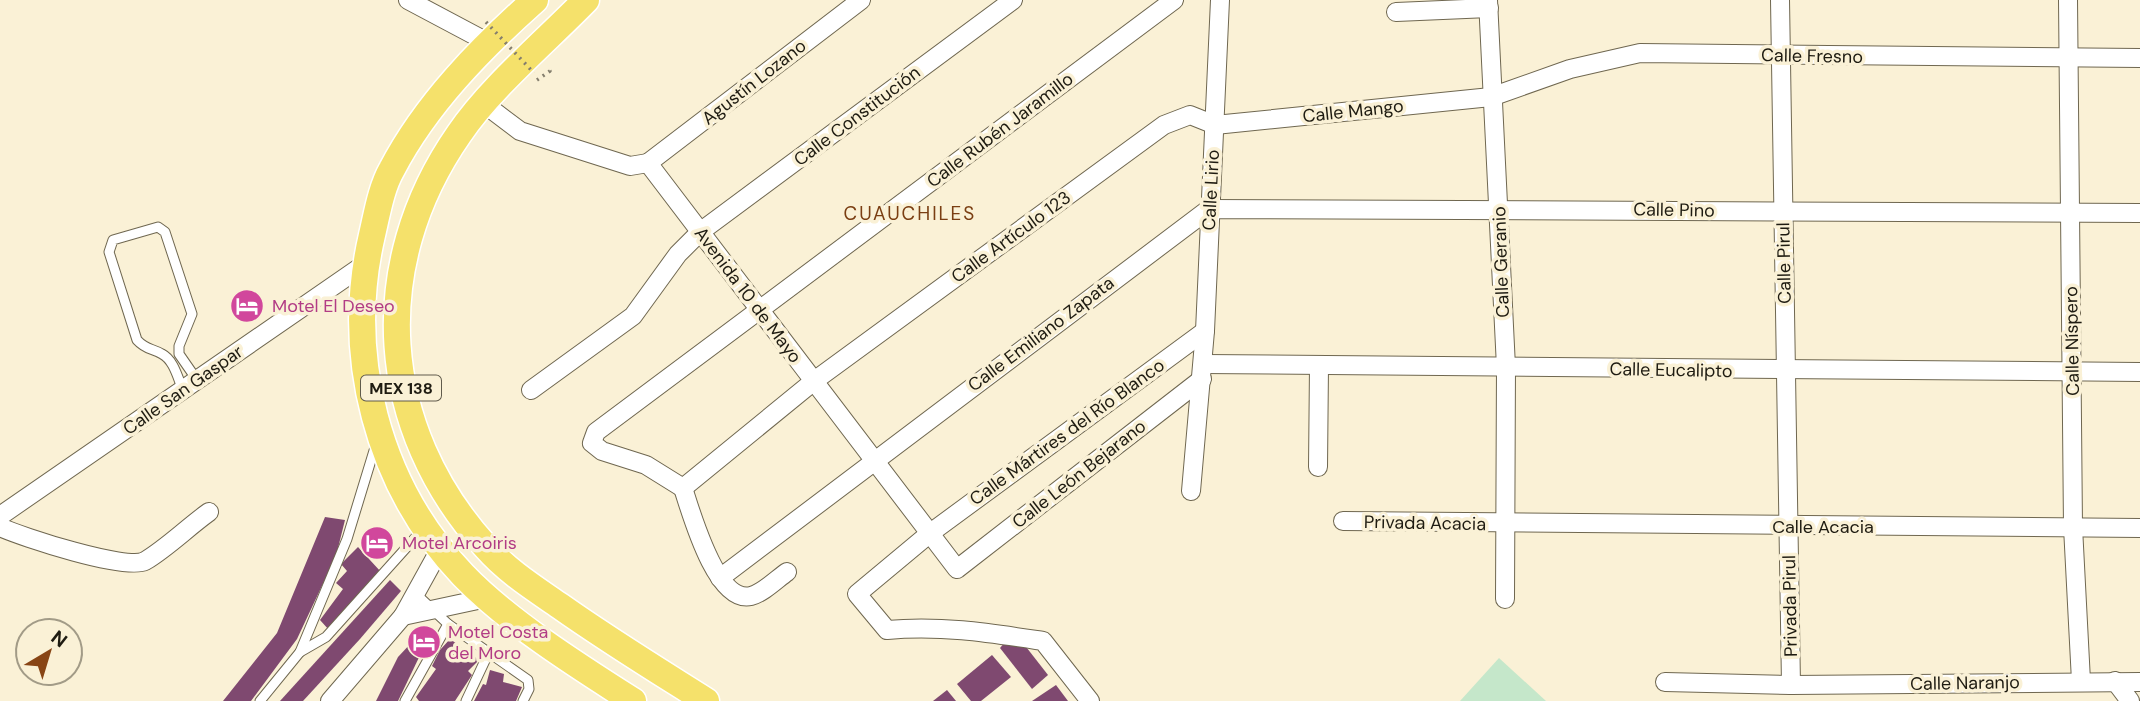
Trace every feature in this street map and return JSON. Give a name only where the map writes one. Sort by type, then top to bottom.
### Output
[{"type":"main road","name":"MEX 138","points":[[535,0],[488,32],[425,115],[390,171],[365,264],[360,305],[361,338],[369,397],[392,466],[440,549],[487,598],[633,701]]},
{"type":"main road","name":"MEX 138","points":[[586,0],[483,103],[459,133],[429,183],[412,230],[396,315],[396,349],[402,391],[428,463],[464,520],[512,572],[617,646],[706,701]]},
{"type":"street","points":[[408,0],[488,32]]},
{"type":"street","name":"Agustín Lozano","points":[[648,163],[861,0]]},
{"type":"street","name":"Calle Constitución","points":[[531,390],[634,316],[678,254],[700,232],[1013,0]]},
{"type":"street","name":"Calle Rubén Jaramillo","points":[[683,488],[646,465],[602,452],[592,443],[596,432],[1174,0]]},
{"type":"street","name":"Calle Lirio","points":[[1191,491],[1205,331],[1220,0]]},
{"type":"street","name":"Calle Pirul","points":[[1780,0],[1789,527]]},
{"type":"street","name":"Calle Níspero","points":[[2068,0],[2073,527],[2081,681]]},
{"type":"street","points":[[1396,12],[1488,4]]},
{"type":"street","name":"Calle Geranio","points":[[1488,4],[1506,367],[1505,599]]},
{"type":"street","name":"Calle Fresno","points":[[1491,97],[1570,69],[1640,53],[1783,57],[2140,58]]},
{"type":"street","name":"Calle Mango","points":[[1215,125],[1491,97]]},
{"type":"street","points":[[483,103],[520,131],[630,166],[648,163]]},
{"type":"street","name":"Calle Artículo 123","points":[[683,488],[814,381],[1164,125],[1189,115],[1215,125]]},
{"type":"street","name":"Avenida 10 de Mayo","points":[[648,163],[957,569]]},
{"type":"street","name":"Calle Pino","points":[[1209,209],[1499,208],[2140,214]]},
{"type":"street","name":"Calle Emiliano Zapata","points":[[720,578],[1209,209]]},
{"type":"street","name":"Calle San Gaspar","points":[[0,516],[365,264]]},
{"type":"street","name":"Calle Mártires del Río Blanco","points":[[1090,701],[1043,641],[930,626],[887,629],[857,594],[929,534],[1205,331]]},
{"type":"street","points":[[1318,366],[1318,467]]},
{"type":"street","name":"Calle Eucalipto","points":[[1202,372],[1318,366],[2140,372]]},
{"type":"street","name":"Calle León Bejarano","points":[[957,569],[1202,372]]},
{"type":"street","points":[[683,488],[701,543],[729,589],[744,596],[753,595],[787,572]]},
{"type":"street","points":[[0,527],[22,537],[124,563],[143,562],[209,512]]},
{"type":"street","name":"Privada Acacia","points":[[1343,521],[1507,525]]},
{"type":"street","name":"Calle Acacia","points":[[1507,525],[2140,528]]},
{"type":"street","name":"Privada Pirul","points":[[1789,527],[1791,685]]},
{"type":"street","points":[[330,701],[403,615],[440,549]]},
{"type":"street","points":[[403,615],[487,598]]},
{"type":"street","points":[[2115,681],[2130,701]]},
{"type":"street","name":"Calle Naranjo","points":[[1665,682],[1791,685],[2140,682]]},
{"type":"lane","points":[[158,227],[165,232],[192,314],[178,346],[190,385],[163,354],[145,349],[137,340],[109,252],[113,240],[158,227]]},
{"type":"lane","points":[[260,701],[300,652],[363,497],[379,432]]},
{"type":"lane","points":[[300,652],[326,637],[426,526]]},
{"type":"lane","points":[[415,593],[448,624],[528,680],[529,689],[523,701]]},
{"type":"lane","points":[[405,701],[448,624]]},
{"type":"lane","points":[[466,701],[489,652]]},
{"type":"path","points":[[488,32],[534,73]]},
{"type":"green space","points":[[1499,658],[1546,701],[1460,701]]},
{"type":"building","points":[[325,517],[345,520],[336,556],[297,639],[251,701],[223,701],[277,633]]},
{"type":"building","points":[[358,547],[381,572],[329,630],[320,620],[343,589],[336,583],[347,571],[341,564]]},
{"type":"building","points":[[390,580],[401,591],[360,639],[303,701],[280,701]]},
{"type":"building","points":[[450,639],[479,660],[468,671],[472,675],[455,701],[419,701],[416,697],[436,669],[432,666],[440,650]]},
{"type":"building","points":[[413,641],[424,647],[398,701],[376,701],[398,657]]},
{"type":"building","points":[[1006,641],[1023,643],[1048,675],[1032,689],[1000,648]]},
{"type":"building","points":[[992,655],[1011,677],[981,701],[971,701],[957,684]]},
{"type":"building","points":[[490,670],[504,674],[503,682],[522,687],[516,701],[474,701],[483,684],[486,685]]},
{"type":"building","points":[[1056,685],[1068,701],[1032,701]]},
{"type":"building","points":[[947,690],[956,701],[933,701]]},
{"type":"place","name":"Motel El Deseo","points":[[247,306]]},
{"type":"place","name":"Motel Arcoiris","points":[[377,543]]},
{"type":"place","name":"Motel Costa del Moro","points":[[424,642]]},
{"type":"district","name":"CUAUCHILES","points":[[910,213]]}]
